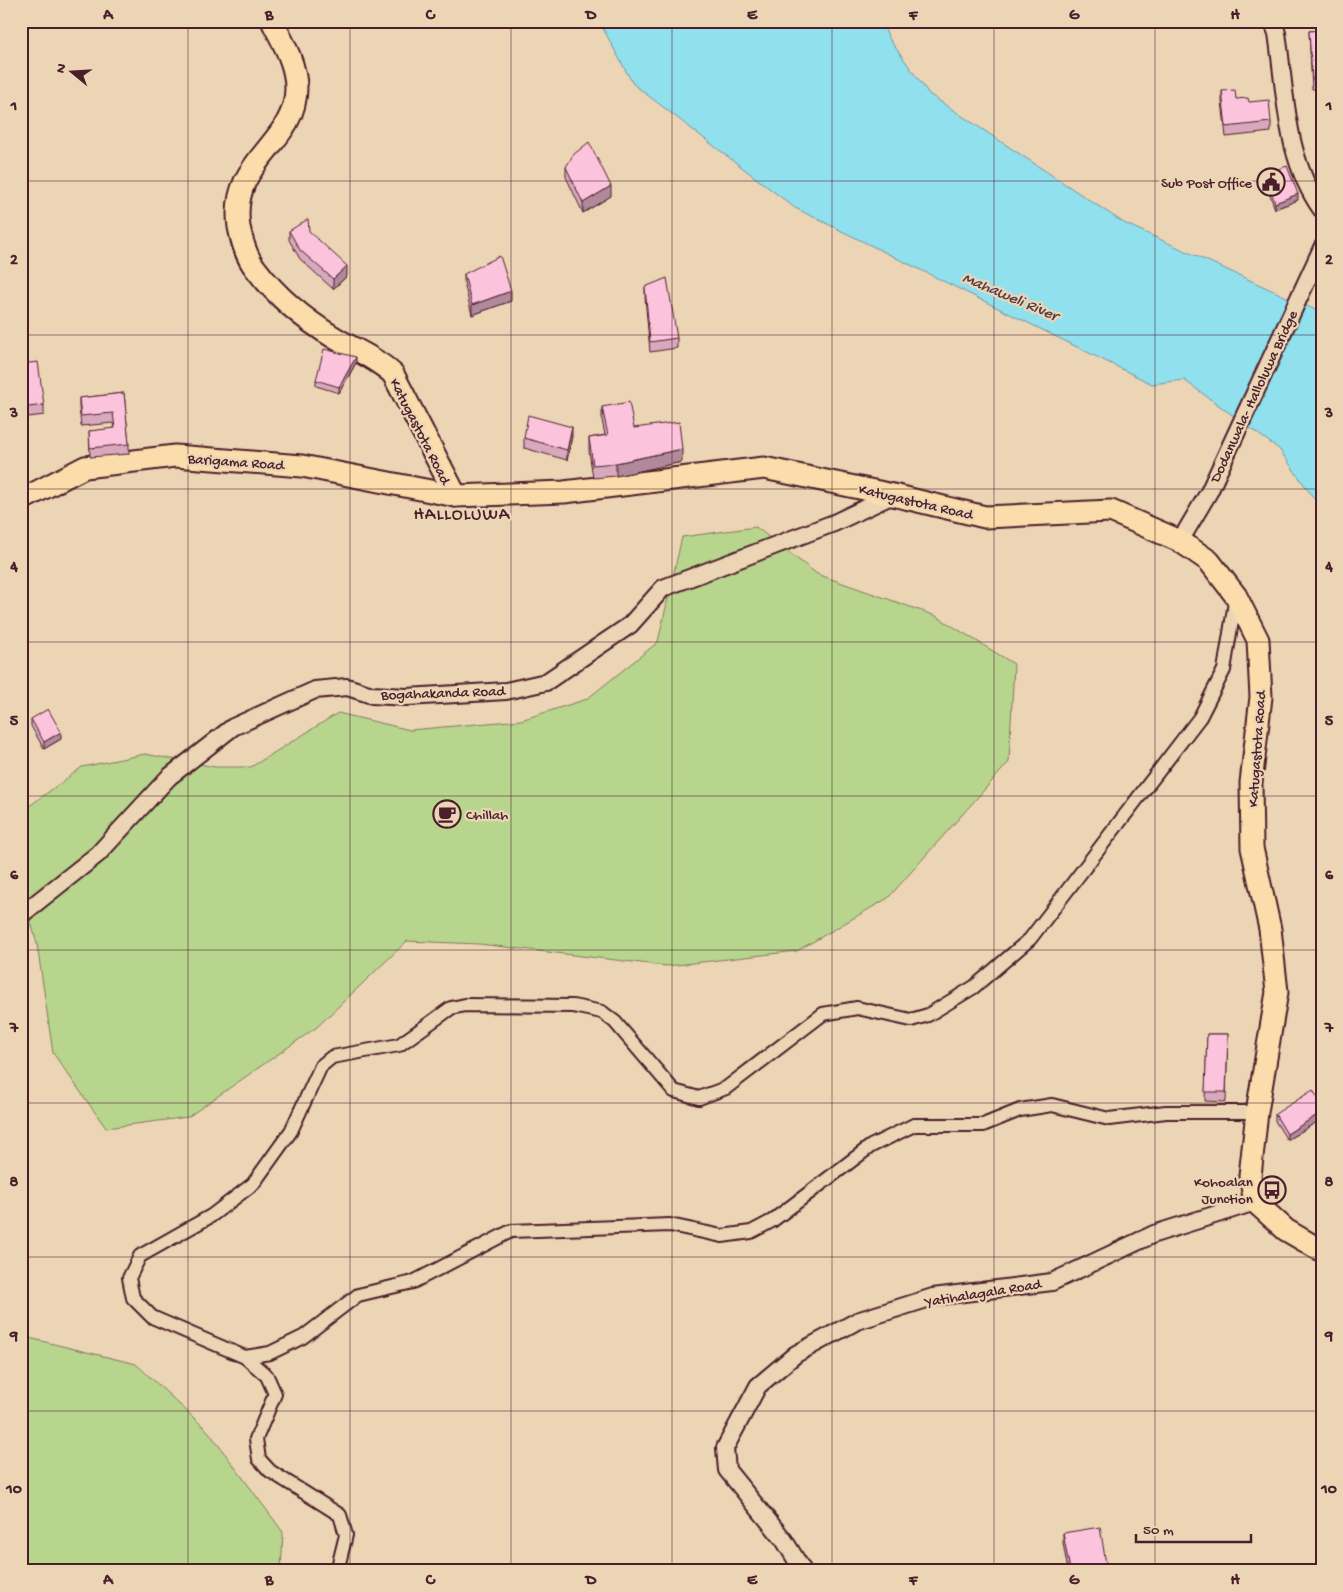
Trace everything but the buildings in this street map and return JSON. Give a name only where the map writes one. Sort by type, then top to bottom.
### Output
[{"type":"main road","name":"Katugastota Road","points":[[272,21],[293,65],[296,88],[295,103],[288,124],[252,168],[240,190],[237,213],[242,242],[271,289],[295,310],[333,337],[380,362],[393,374],[456,496],[564,492],[764,468],[893,495],[984,517],[1111,511],[1180,541],[1210,561],[1236,596],[1258,640],[1261,696],[1251,783],[1252,848],[1270,929],[1277,992],[1250,1176],[1255,1202]]},
{"type":"main road","name":"Barigama Road","points":[[21,500],[85,468],[175,456],[302,466],[456,496]]},
{"type":"main road","points":[[1255,1202],[1286,1230],[1322,1251]]},
{"type":"street","points":[[1272,21],[1277,33],[1294,154],[1308,191],[1322,210]]},
{"type":"street","name":"Dodanwala- Halloluwa Bridge","points":[[1180,541],[1215,478],[1308,274],[1322,248]]},
{"type":"street","name":"Bogahakanda Road","points":[[21,915],[27,913],[98,854],[169,777],[233,727],[315,690],[347,687],[372,694],[407,696],[506,691],[546,682],[630,625],[663,588],[834,523],[893,495]]},
{"type":"street","points":[[337,1571],[346,1535],[340,1515],[270,1471],[259,1460],[256,1439],[274,1394],[267,1376],[246,1357],[152,1317],[133,1298],[129,1278],[140,1256],[211,1216],[253,1184],[290,1131],[321,1066],[332,1057],[400,1045],[451,1008],[465,1005],[573,1006],[602,1012],[615,1022],[674,1091],[699,1098],[726,1088],[823,1014],[857,1008],[911,1020],[928,1015],[974,988],[1030,939],[1200,716],[1224,670],[1236,596]]},
{"type":"street","points":[[246,1357],[270,1353],[303,1337],[358,1295],[413,1282],[511,1232],[670,1225],[722,1236],[751,1232],[772,1221],[871,1146],[914,1125],[983,1125],[1020,1110],[1052,1106],[1109,1119],[1166,1112],[1258,1112]]},
{"type":"street","name":"Yatihalagala Road","points":[[803,1571],[784,1540],[727,1470],[725,1448],[758,1386],[796,1354],[857,1321],[933,1297],[1052,1282],[1154,1234],[1255,1202]]},
{"type":"green space","points":[[756,527],[817,574],[936,616],[1014,664],[1009,762],[888,898],[797,951],[667,966],[479,944],[407,941],[317,1027],[188,1117],[106,1128],[53,1053],[37,944],[21,887],[21,815],[28,807],[82,767],[145,754],[215,767],[251,767],[338,713],[410,730],[521,720],[587,699],[658,642],[682,537]]},
{"type":"green space","points":[[21,1336],[136,1364],[208,1431],[283,1532],[281,1571],[21,1571]]},
{"type":"water","name":"Mahaweli River","points":[[599,21],[881,21],[890,40],[929,94],[1124,223],[1322,313],[1322,510],[1279,449],[1184,380],[1152,384],[795,208],[633,84]]},
{"type":"place","name":"Sub Post Office","points":[[1271,182]]},
{"type":"place","name":"Chillah","points":[[447,814]]},
{"type":"place","name":"Kohoalan Junction","points":[[1272,1190]]},
{"type":"district","name":"HALLOLUWA","points":[[462,513]]}]
